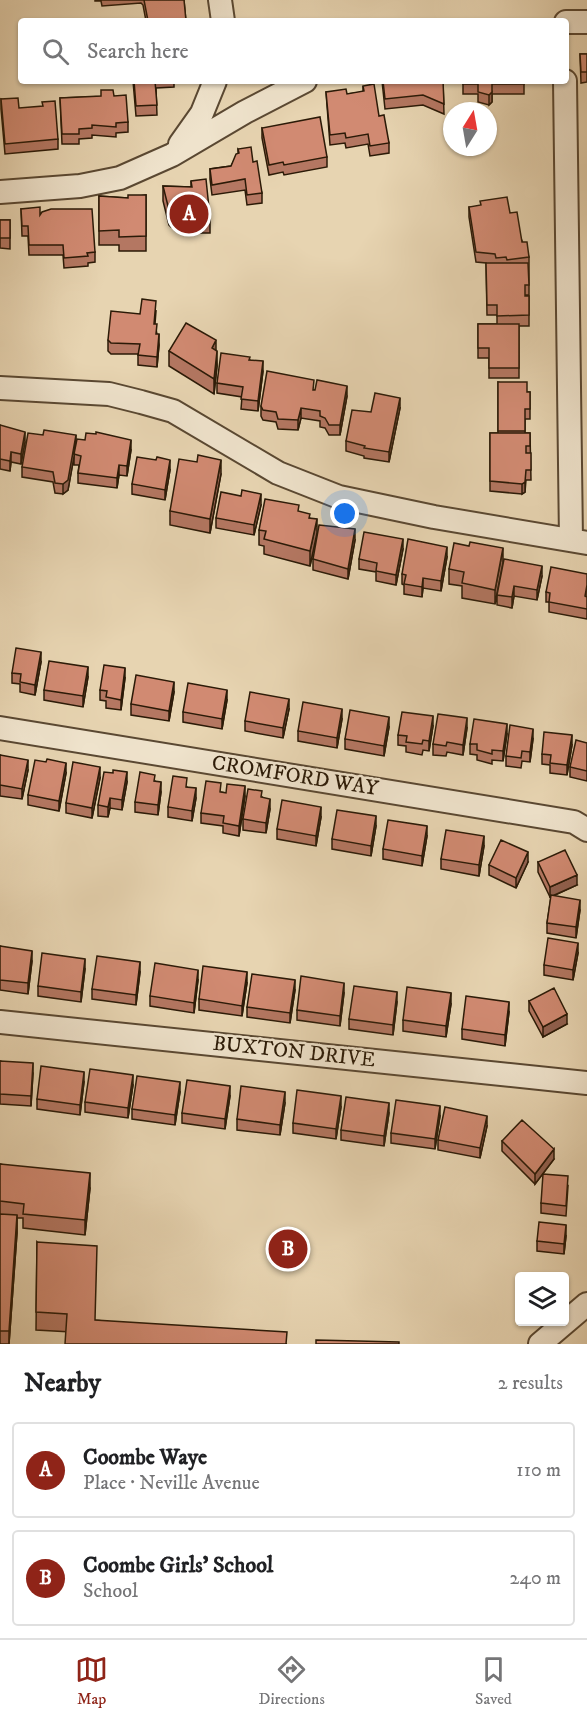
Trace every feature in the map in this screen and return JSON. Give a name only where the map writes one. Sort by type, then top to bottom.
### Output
[{"type":"street","points":[[220,0],[223,18]]},
{"type":"street","points":[[569,22],[587,22]]},
{"type":"street","points":[[172,155],[202,113],[214,84]]},
{"type":"street","points":[[0,192],[100,183],[120,178],[172,155],[292,84]]},
{"type":"street","points":[[0,388],[109,394],[141,402],[181,416],[278,473],[339,497],[579,542],[565,84]]},
{"type":"street","name":"CROMFORD WAY","points":[[0,728],[574,822],[587,830]]},
{"type":"street","name":"BUXTON DRIVE","points":[[0,1022],[587,1083]]},
{"type":"street","points":[[540,1344],[587,1304]]},
{"type":"building","points":[[144,0],[184,0],[186,18],[147,18]]},
{"type":"building","points":[[580,54],[587,54],[587,72],[581,72]]},
{"type":"building","points":[[134,84],[155,84],[157,105],[136,106]]},
{"type":"building","points":[[374,84],[379,116],[384,115],[389,143],[370,146],[368,134],[346,138],[345,133],[330,135],[326,92],[346,89],[347,94],[364,91],[363,86]]},
{"type":"building","points":[[383,84],[443,84],[443,104],[423,95],[385,99]]},
{"type":"building","points":[[478,84],[492,84],[492,92],[489,95],[478,92]]},
{"type":"building","points":[[101,90],[113,90],[114,96],[126,95],[128,122],[116,123],[116,127],[92,125],[92,128],[79,129],[79,134],[62,134],[60,98],[101,96]]},
{"type":"building","points":[[18,98],[19,108],[43,106],[42,102],[55,101],[58,139],[5,144],[1,99]]},
{"type":"building","points":[[320,117],[327,157],[284,165],[283,162],[269,165],[262,128]]},
{"type":"building","points":[[251,147],[253,162],[257,161],[262,193],[247,195],[245,179],[212,185],[210,169],[231,166],[236,154],[239,153],[238,149]]},
{"type":"building","points":[[206,179],[210,218],[198,219],[198,210],[171,213],[163,186],[192,187],[191,181]]},
{"type":"building","points":[[128,195],[146,195],[146,236],[119,237],[119,230],[99,231],[99,196],[128,198]]},
{"type":"building","points":[[507,197],[510,213],[517,212],[522,242],[527,242],[529,257],[507,260],[506,257],[496,258],[495,254],[476,252],[469,207],[481,205],[480,201]]},
{"type":"building","points":[[40,207],[40,215],[51,209],[92,209],[95,252],[87,253],[88,256],[64,258],[63,245],[29,245],[28,226],[22,226],[21,209]]},
{"type":"building","points":[[0,220],[10,220],[10,238],[0,238]]},
{"type":"building","points":[[486,263],[528,263],[529,285],[525,285],[525,296],[529,296],[529,315],[497,316],[497,305],[487,305]]},
{"type":"building","points":[[142,299],[156,301],[154,324],[157,324],[156,334],[159,334],[157,357],[138,355],[140,344],[111,343],[108,340],[111,311],[140,314]]},
{"type":"building","points":[[186,323],[216,340],[212,348],[217,351],[214,379],[169,351]]},
{"type":"building","points":[[478,324],[519,324],[519,368],[489,368],[489,348],[478,348]]},
{"type":"building","points":[[221,353],[263,361],[258,401],[241,399],[243,387],[217,383]]},
{"type":"building","points":[[267,371],[314,380],[313,390],[315,390],[317,380],[347,386],[340,425],[329,425],[325,418],[320,416],[320,411],[301,408],[298,420],[278,419],[276,412],[263,410],[261,406]]},
{"type":"building","points":[[498,382],[527,382],[527,392],[530,392],[530,409],[525,409],[525,431],[498,431]]},
{"type":"building","points":[[375,393],[400,398],[389,452],[364,448],[365,446],[346,441],[352,410],[371,412]]},
{"type":"building","points":[[0,425],[25,432],[21,454],[11,452],[10,461],[0,459]]},
{"type":"building","points":[[44,430],[76,435],[68,480],[63,484],[55,483],[53,472],[22,467],[28,433],[43,435]]},
{"type":"building","points":[[96,432],[131,440],[127,466],[119,465],[117,478],[78,473],[81,456],[74,454],[77,439],[85,440],[86,433],[96,434]]},
{"type":"building","points":[[490,433],[530,433],[530,446],[526,446],[526,453],[531,453],[531,470],[526,470],[525,482],[522,484],[490,481]]},
{"type":"building","points":[[198,455],[221,460],[210,519],[170,511],[179,459],[197,462]]},
{"type":"building","points":[[137,457],[156,460],[157,457],[170,460],[165,490],[132,484]]},
{"type":"building","points":[[242,490],[261,494],[254,525],[216,518],[221,492],[241,496]]},
{"type":"building","points":[[265,499],[299,505],[298,511],[310,514],[309,518],[317,519],[310,551],[264,539],[266,531],[259,530]]},
{"type":"building","points":[[319,525],[355,529],[348,569],[313,559]]},
{"type":"building","points":[[364,532],[403,539],[396,575],[376,571],[377,563],[359,559]]},
{"type":"building","points":[[408,539],[447,547],[441,581],[423,578],[422,587],[404,584],[406,575],[402,574]]},
{"type":"building","points":[[470,542],[503,548],[495,590],[462,583],[464,572],[449,569],[454,543],[469,546]]},
{"type":"building","points":[[504,559],[542,566],[537,590],[514,586],[512,597],[497,595]]},
{"type":"building","points":[[551,567],[587,574],[585,596],[587,597],[587,609],[549,602],[550,593],[546,592]]},
{"type":"building","points":[[16,648],[41,652],[35,685],[20,682],[21,674],[12,673]]},
{"type":"building","points":[[49,661],[88,667],[83,696],[44,690]]},
{"type":"building","points":[[104,665],[125,668],[121,700],[106,697],[107,691],[100,690]]},
{"type":"building","points":[[136,675],[174,682],[169,711],[131,704]]},
{"type":"building","points":[[188,683],[227,690],[222,719],[183,712]]},
{"type":"building","points":[[250,692],[289,699],[283,728],[245,721]]},
{"type":"building","points":[[303,702],[342,709],[337,738],[298,731]]},
{"type":"building","points":[[350,710],[389,717],[384,746],[345,739]]},
{"type":"building","points":[[402,712],[433,716],[429,741],[423,740],[422,744],[406,742],[407,736],[398,735]]},
{"type":"building","points":[[438,714],[467,718],[463,745],[447,742],[446,746],[433,744]]},
{"type":"building","points":[[474,719],[507,724],[503,751],[492,750],[492,754],[477,750],[477,744],[470,744]]},
{"type":"building","points":[[510,725],[533,729],[530,752],[522,751],[521,758],[506,756]]},
{"type":"building","points":[[544,732],[572,735],[567,765],[550,763],[551,755],[542,754]]},
{"type":"building","points":[[576,740],[587,743],[587,771],[570,767]]},
{"type":"building","points":[[0,755],[28,760],[22,789],[0,785]]},
{"type":"building","points":[[47,759],[66,763],[59,801],[28,795],[35,760],[46,762]]},
{"type":"building","points":[[73,762],[100,767],[92,808],[66,803]]},
{"type":"building","points":[[113,770],[127,772],[122,800],[110,798],[108,807],[98,805],[104,772],[113,773]]},
{"type":"building","points":[[140,772],[155,775],[154,781],[161,782],[158,805],[135,802]]},
{"type":"building","points":[[173,776],[187,778],[186,787],[196,788],[192,811],[168,807]]},
{"type":"building","points":[[206,781],[221,783],[220,792],[226,793],[227,784],[245,786],[239,826],[223,823],[224,816],[201,813]]},
{"type":"building","points":[[248,789],[262,791],[261,797],[270,799],[266,823],[243,819]]},
{"type":"building","points":[[282,800],[321,807],[316,836],[277,829]]},
{"type":"building","points":[[337,810],[376,816],[371,846],[332,839]]},
{"type":"building","points":[[388,820],[427,826],[422,856],[383,849]]},
{"type":"building","points":[[446,830],[484,836],[479,865],[441,859]]},
{"type":"building","points":[[501,840],[528,852],[516,878],[489,865]]},
{"type":"building","points":[[565,850],[577,875],[550,887],[538,862]]},
{"type":"building","points":[[551,895],[580,900],[576,927],[547,923]]},
{"type":"building","points":[[548,938],[578,943],[573,970],[544,965]]},
{"type":"building","points":[[0,946],[32,951],[28,983],[0,980]]},
{"type":"building","points":[[42,953],[85,959],[81,992],[38,986]]},
{"type":"building","points":[[97,956],[140,962],[136,995],[92,989]]},
{"type":"building","points":[[155,963],[198,970],[194,1003],[150,996]]},
{"type":"building","points":[[203,966],[247,972],[242,1006],[199,999]]},
{"type":"building","points":[[252,974],[295,980],[290,1013],[247,1007]]},
{"type":"building","points":[[301,976],[344,983],[340,1016],[297,1010]]},
{"type":"building","points":[[354,986],[397,992],[393,1025],[349,1019]]},
{"type":"building","points":[[407,987],[451,993],[446,1026],[403,1020]]},
{"type":"building","points":[[554,988],[567,1014],[543,1027],[529,1001]]},
{"type":"building","points":[[466,996],[509,1002],[505,1035],[462,1029]]},
{"type":"building","points":[[0,1061],[33,1063],[31,1096],[0,1094]]},
{"type":"building","points":[[41,1066],[84,1072],[80,1105],[37,1099]]},
{"type":"building","points":[[90,1069],[133,1075],[128,1108],[85,1102]]},
{"type":"building","points":[[137,1076],[180,1082],[175,1115],[132,1109]]},
{"type":"building","points":[[187,1080],[230,1086],[225,1119],[182,1113]]},
{"type":"building","points":[[241,1086],[285,1092],[280,1125],[237,1119]]},
{"type":"building","points":[[297,1090],[341,1096],[336,1129],[293,1123]]},
{"type":"building","points":[[346,1097],[389,1103],[384,1136],[341,1130]]},
{"type":"building","points":[[396,1100],[440,1106],[435,1139],[391,1133]]},
{"type":"building","points":[[445,1107],[487,1116],[480,1148],[438,1140]]},
{"type":"building","points":[[522,1120],[554,1149],[535,1174],[502,1141]]},
{"type":"building","points":[[0,1164],[90,1173],[85,1220],[23,1214],[24,1204],[0,1201]]},
{"type":"building","points":[[543,1174],[568,1176],[566,1206],[541,1203]]},
{"type":"building","points":[[0,1214],[17,1215],[9,1331],[0,1331]]},
{"type":"building","points":[[539,1222],[566,1225],[564,1244],[537,1241]]},
{"type":"building","points":[[37,1242],[97,1246],[95,1320],[287,1332],[286,1344],[65,1344],[67,1314],[36,1312]]},
{"type":"building","points":[[316,1340],[399,1342],[399,1344],[316,1344]]},
{"type":"place","name":"Coombe Waye","points":[[189,214]]},
{"type":"place","name":"Coombe Girls' School","points":[[288,1249]]}]
